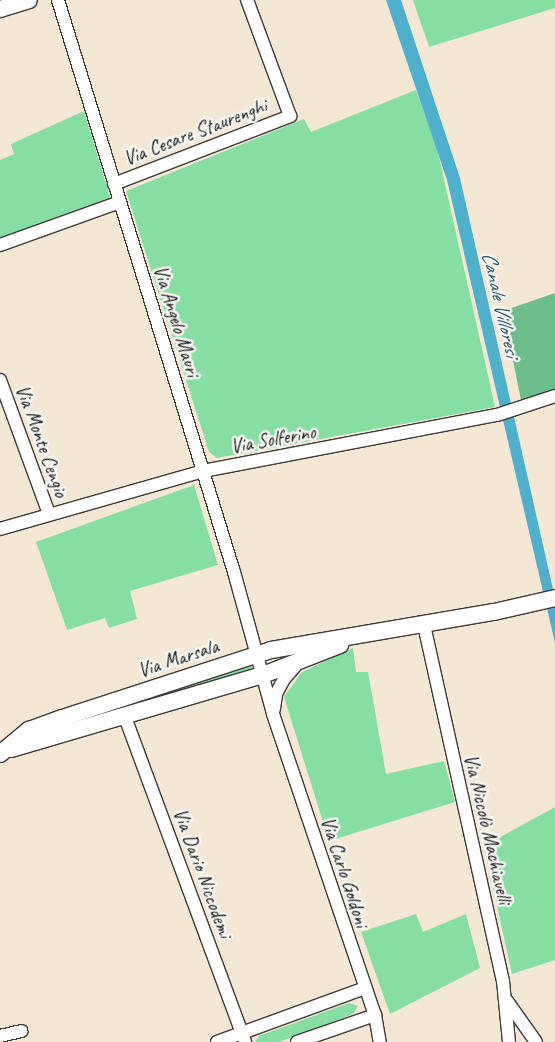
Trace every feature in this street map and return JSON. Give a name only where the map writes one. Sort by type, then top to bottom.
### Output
[{"type":"street","points":[[1,6],[29,0]]},
{"type":"street","name":"Via Angelo Mauri","points":[[58,0],[203,471],[257,654]]},
{"type":"street","name":"Via Cesare Staurenghi","points":[[114,184],[290,116],[247,0]]},
{"type":"street","points":[[0,245],[120,202]]},
{"type":"street","name":"Via Monte Cengio","points":[[0,380],[49,514]]},
{"type":"street","name":"Via Solferino","points":[[0,530],[49,514],[203,471],[506,412],[555,396]]},
{"type":"street","name":"Via Marsala","points":[[4,752],[29,730],[257,654],[424,625],[550,600]]},
{"type":"street","name":"Via Niccolò Machiavelli","points":[[424,625],[503,981],[508,1042]]},
{"type":"street","name":"Via Marsala","points":[[4,752],[263,675],[373,633]]},
{"type":"street","name":"Via Carlo Goldoni","points":[[257,654],[273,714],[364,988],[375,1015],[380,1042]]},
{"type":"street","points":[[273,714],[276,694],[300,660]]},
{"type":"street","name":"Via Dario Niccodemi","points":[[125,717],[243,1038]]},
{"type":"street","points":[[222,1040],[243,1038],[364,988]]},
{"type":"street","points":[[506,1001],[536,1042]]},
{"type":"street","points":[[297,1042],[375,1015]]},
{"type":"street","points":[[0,1036],[21,1031]]},
{"type":"green space","points":[[413,0],[555,0],[555,8],[429,47]]},
{"type":"green space","points":[[416,90],[437,148],[495,407],[217,458],[209,452],[126,191],[304,119],[311,132]]},
{"type":"green space","points":[[84,111],[111,200],[0,239],[0,160],[14,154],[11,144]]},
{"type":"green space","points":[[555,293],[555,389],[521,400],[503,311]]},
{"type":"green space","points":[[194,485],[218,565],[130,591],[137,619],[109,628],[105,618],[67,630],[36,542]]},
{"type":"green space","points":[[353,648],[356,672],[368,672],[386,774],[444,761],[455,802],[329,841],[284,697],[302,672]]},
{"type":"green space","points":[[250,662],[253,673],[57,729],[74,719]]},
{"type":"green space","points":[[555,807],[555,960],[512,974],[484,846]]},
{"type":"green space","points":[[416,914],[423,932],[466,914],[480,968],[390,1014],[361,932]]},
{"type":"green space","points":[[349,1003],[358,1006],[353,1014],[279,1042],[255,1042],[259,1036]]},
{"type":"water","points":[[386,0],[401,0],[460,178],[555,598],[555,643],[447,180]]},
{"type":"water label","name":"Canale Villoresi","points":[[501,304]]}]
